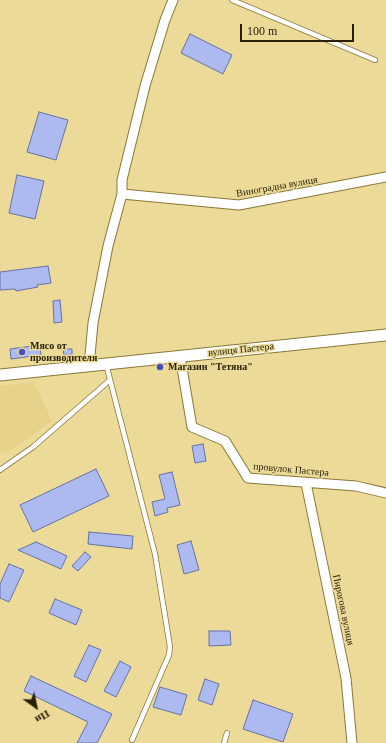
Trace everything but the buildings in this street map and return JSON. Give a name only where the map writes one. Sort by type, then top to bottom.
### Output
[{"type":"street","points":[[90,366],[94,323],[106,254],[122,194],[122,180],[145,86],[165,20],[173,0]]},
{"type":"street","name":"Виноградна вулиця","points":[[122,194],[239,205],[386,177]]},
{"type":"street","name":"вулиця Пастера","points":[[0,375],[386,335]]},
{"type":"street","name":"провулок Пастера","points":[[180,356],[192,426],[225,441],[248,478],[356,486],[386,494]]},
{"type":"street","name":"Пирогова вулиця","points":[[306,483],[346,678],[352,743]]},
{"type":"lane","points":[[232,0],[375,60]]},
{"type":"lane","points":[[106,364],[155,554],[170,647],[169,655],[132,740]]},
{"type":"lane","points":[[0,470],[38,442],[110,380]]},
{"type":"lane","points":[[224,743],[227,733]]},
{"type":"shaded area","points":[[34,382],[52,421],[8,452],[0,451],[0,386]]},
{"type":"place","name":"Мясо от производителя","points":[[22,352]]},
{"type":"place","name":"Магазин \"Тетяна\"","points":[[160,367]]}]
